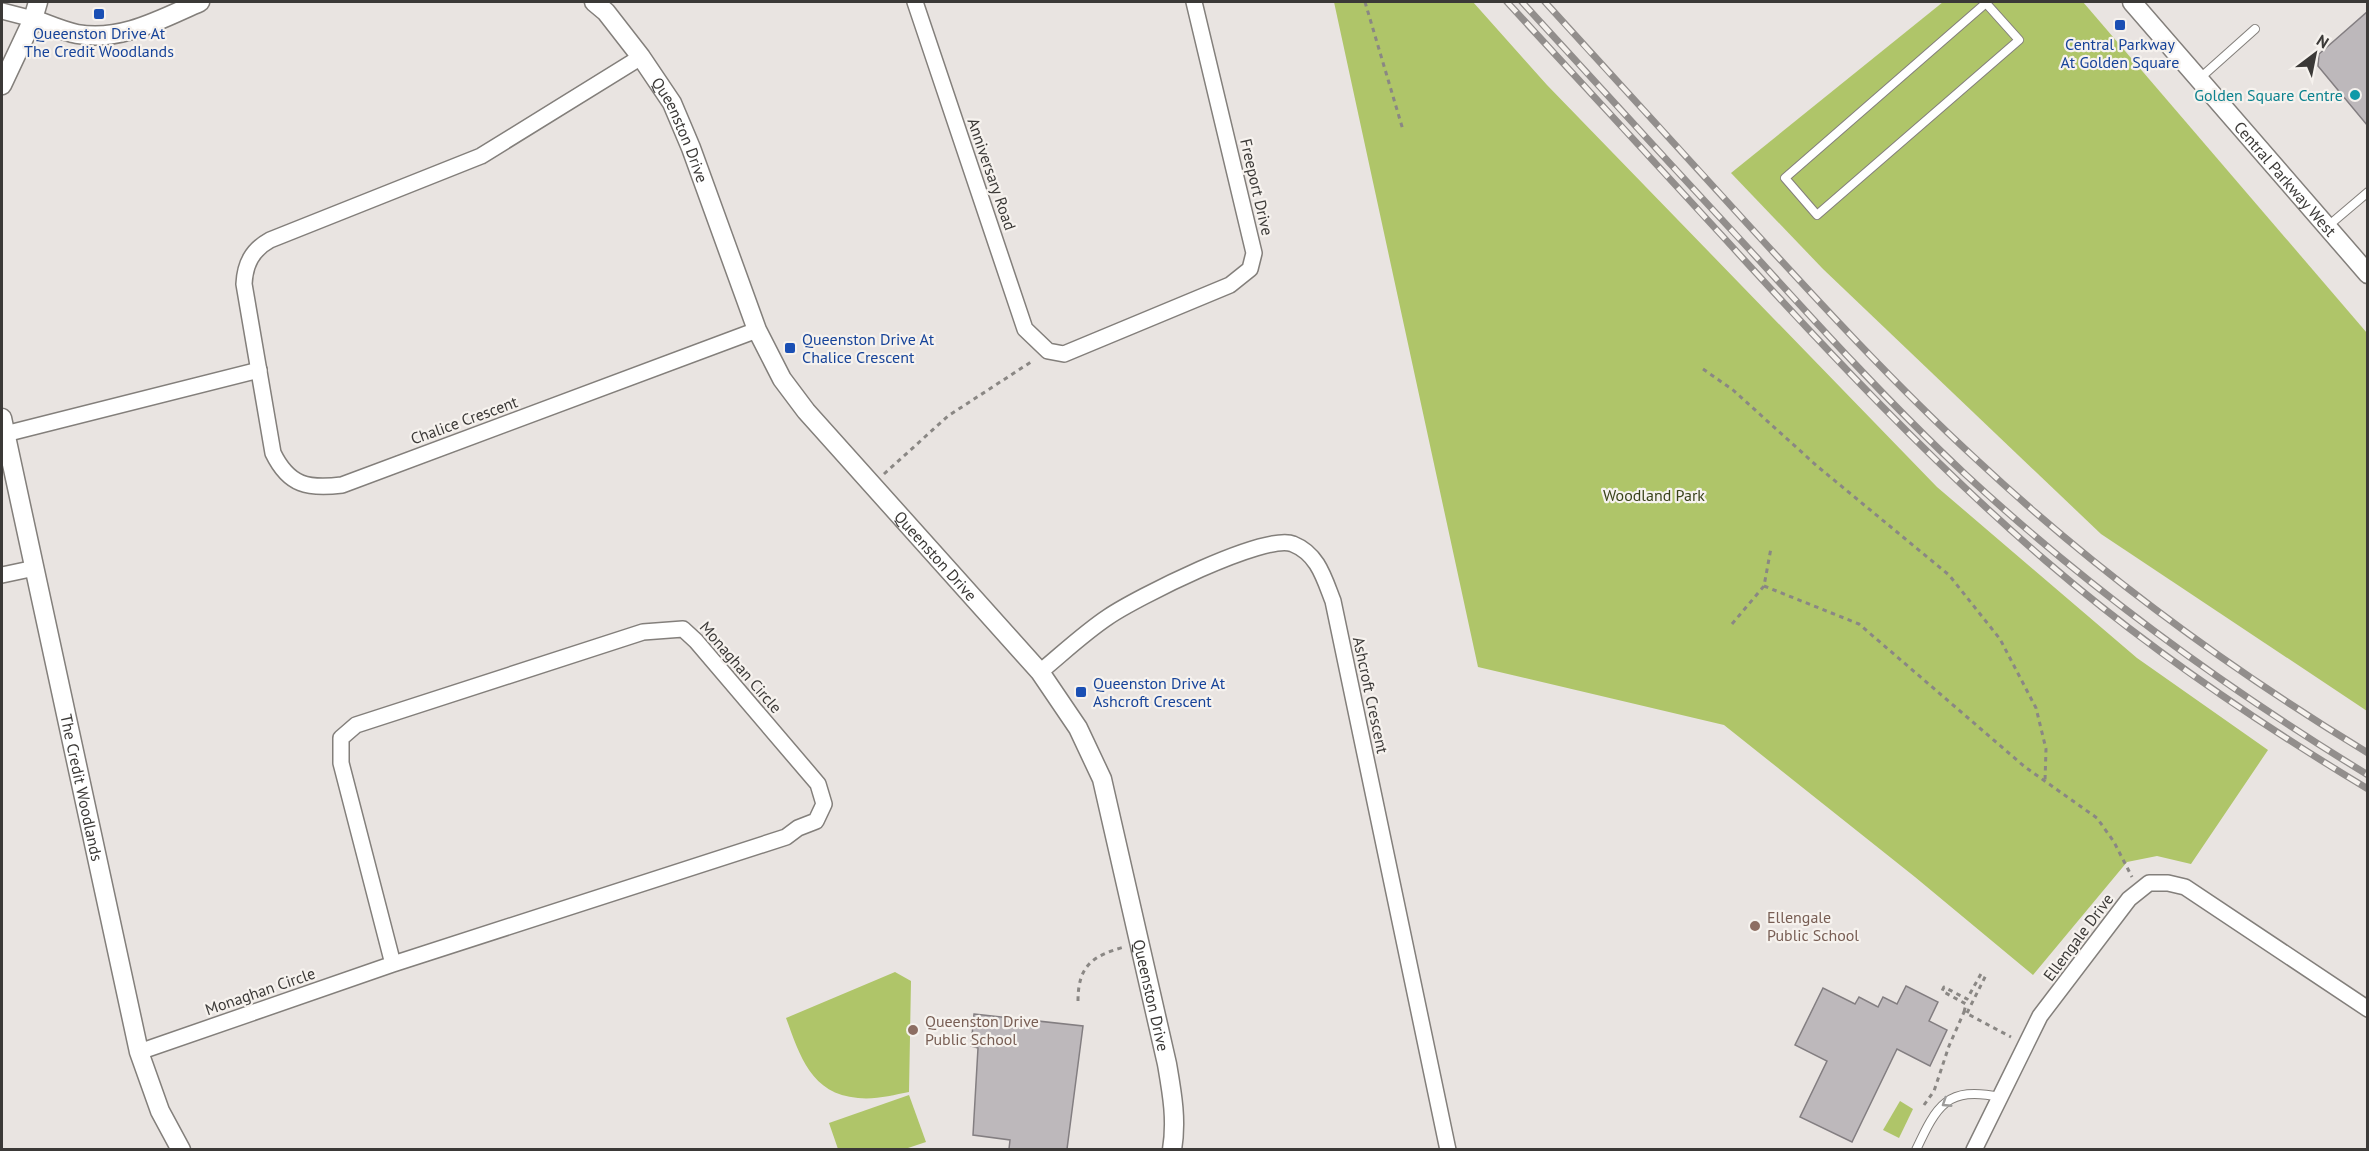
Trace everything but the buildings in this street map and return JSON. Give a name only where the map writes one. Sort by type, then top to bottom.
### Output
[{"type":"street","points":[[2,11],[35,10],[76,34],[110,35],[138,29],[200,2]]},
{"type":"street","name":"Queenston Drive","points":[[594,2],[606,12],[641,57],[672,103],[757,330],[782,379],[806,411],[1040,672],[1078,728],[1102,779],[1167,1065],[1176,1131],[1172,1149]]},
{"type":"street","name":"Anniversary Road","points":[[915,2],[1026,329],[1048,351]]},
{"type":"street","name":"Freeport Drive","points":[[1048,351],[1064,354],[1230,285],[1250,269],[1254,253],[1194,2]]},
{"type":"street","name":"Central Parkway West","points":[[2132,2],[2367,274]]},
{"type":"street","points":[[2,85],[35,10]]},
{"type":"street","name":"Chalice Crescent","points":[[641,57],[481,156],[259,246],[244,269],[244,284],[273,453],[279,467],[303,486],[321,488],[342,485],[757,330]]},
{"type":"street","points":[[3,426],[259,370]]},
{"type":"street","name":"The Credit Woodlands","points":[[3,426],[139,1052],[160,1111],[181,1149]]},
{"type":"street","name":"Ashcroft Crescent","points":[[1040,672],[1108,616],[1244,550],[1268,543],[1291,542],[1319,564],[1333,601],[1448,1149]]},
{"type":"street","points":[[2,575],[35,568]]},
{"type":"street","name":"Monaghan Circle","points":[[139,1052],[393,964],[786,837],[798,828],[816,821],[824,804],[818,784],[696,640],[683,629],[643,632],[356,725],[341,738],[341,763],[393,964]]},
{"type":"street","name":"Ellengale Drive","points":[[1975,1149],[2040,1016],[2129,899],[2149,883],[2168,883],[2185,887],[2367,1009]]},
{"type":"lane","points":[[1986,2],[2019,40],[1817,215],[1785,178],[1986,2]]},
{"type":"lane","points":[[2199,79],[2255,29]]},
{"type":"lane","points":[[2327,227],[2367,192]]},
{"type":"lane","points":[[1916,1149],[1939,1107],[1955,1097],[1980,1092],[2000,1097]]},
{"type":"path","points":[[1365,2],[1403,130]]},
{"type":"path","points":[[873,485],[948,416],[1048,351]]},
{"type":"path","points":[[1704,369],[1733,390],[1817,466],[1949,575],[2000,639],[2036,708],[2046,749],[2045,781]]},
{"type":"path","points":[[1732,624],[1764,586],[1771,549]]},
{"type":"path","points":[[1764,586],[1859,624],[2025,766],[2097,818],[2114,842],[2139,891]]},
{"type":"path","points":[[1077,1001],[1078,984],[1089,964],[1108,952],[1139,943]]},
{"type":"path","points":[[1920,1113],[1934,1091],[1949,1046],[1984,974],[1967,999],[1944,987],[1942,991],[1966,1004],[1965,1012]]},
{"type":"path","points":[[1965,1012],[2026,1045]]},
{"type":"green space","name":"Woodland Park","points":[[1334,2],[1473,2],[1547,85],[1937,487],[2137,658],[2268,750],[2191,864],[2157,856],[2127,862],[2033,975],[1915,877],[1724,725],[1478,667]]},
{"type":"green space","points":[[1943,2],[2083,2],[2367,333],[2367,711],[2101,534],[1823,269],[1731,173]]},
{"type":"green space","points":[[895,972],[911,981],[909,1092],[884,1097],[858,1098],[842,1095],[829,1089],[810,1071],[786,1018]]},
{"type":"green space","points":[[909,1095],[926,1142],[905,1149],[838,1149],[829,1123]]},
{"type":"green space","points":[[1900,1101],[1913,1109],[1899,1138],[1883,1130]]},
{"type":"railway","points":[[1507,2],[1842,365],[2003,523],[2084,593],[2162,653],[2243,710],[2368,789]]},
{"type":"railway","points":[[1522,2],[1855,364],[1965,474],[2060,557],[2159,635],[2314,742],[2368,775]]},
{"type":"railway","points":[[1545,2],[1828,311],[1886,372],[1977,460],[2069,541],[2165,616],[2265,687],[2368,753]]},
{"type":"place","name":"Queenston Drive At The Credit Woodlands","points":[[99,14]]},
{"type":"place","name":"Central Parkway At Golden Square","points":[[2120,25]]},
{"type":"place","name":"Golden Square Centre","points":[[2355,95]]},
{"type":"place","name":"Queenston Drive At Chalice Crescent","points":[[790,348]]},
{"type":"place","name":"Queenston Drive At Ashcroft Crescent","points":[[1081,692]]},
{"type":"place","name":"Ellengale Public School","points":[[1755,926]]},
{"type":"place","name":"Queenston Drive Public School","points":[[913,1030]]}]
